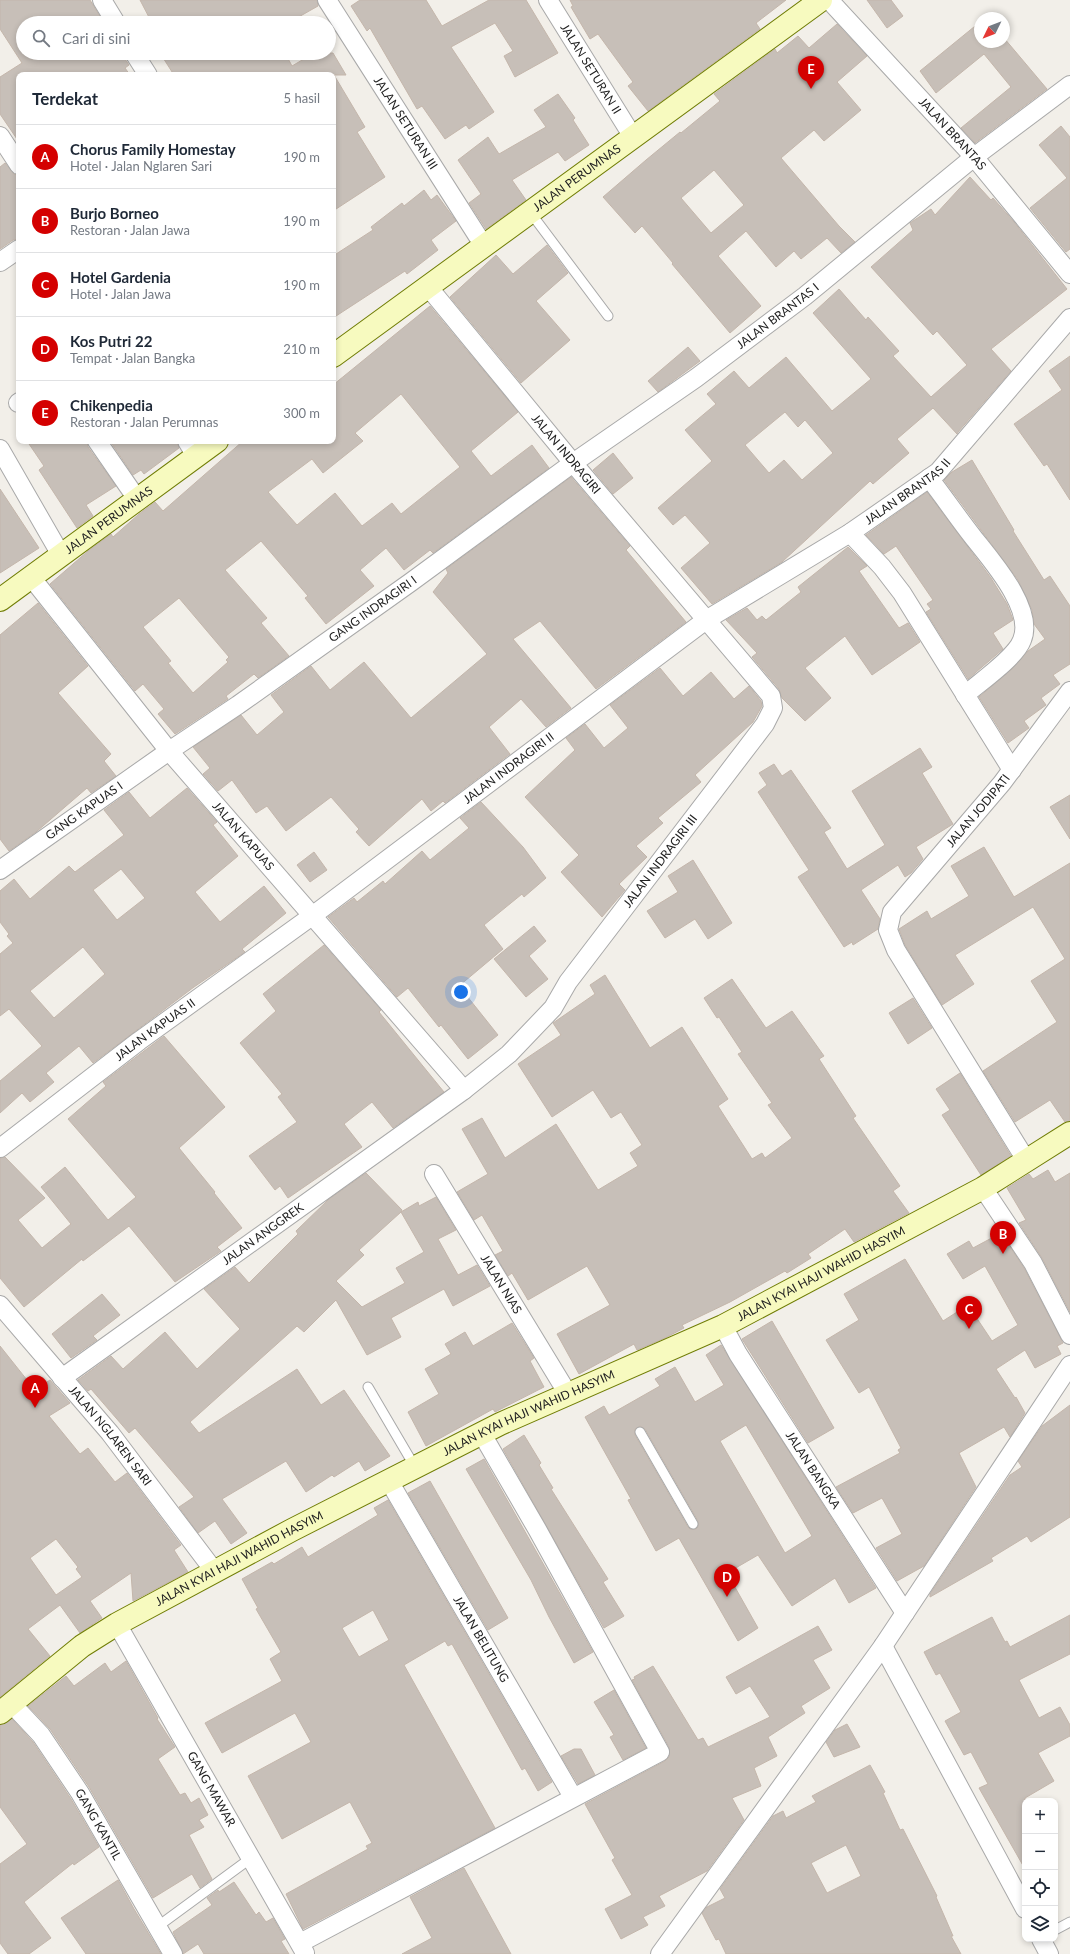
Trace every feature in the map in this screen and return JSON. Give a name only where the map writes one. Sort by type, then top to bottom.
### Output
[{"type":"main road","name":"JALAN PERUMNAS","points":[[336,354],[821,0]]},
{"type":"main road","name":"JALAN PERUMNAS","points":[[0,600],[137,500],[191,449],[207,444]]},
{"type":"main road","name":"JALAN KYAI HAJI WAHID HASYIM","points":[[6,1708],[82,1646],[117,1624],[292,1530],[415,1467],[568,1394],[722,1326],[983,1188],[1070,1133]]},
{"type":"street","points":[[102,0],[112,16]]},
{"type":"street","name":"JALAN SETURAN III","points":[[327,0],[484,246]]},
{"type":"street","name":"JALAN SETURAN II","points":[[548,0],[633,137]]},
{"type":"street","name":"JALAN BRANTAS","points":[[829,0],[974,158],[1070,274]]},
{"type":"street","points":[[138,60],[146,72]]},
{"type":"street","name":"JALAN BRANTAS I","points":[[573,463],[696,378],[799,301],[974,158],[1070,85]]},
{"type":"street","points":[[0,136],[16,160]]},
{"type":"street","points":[[0,262],[16,251]]},
{"type":"street","name":"JALAN INDRAGIRI","points":[[426,288],[434,294],[573,463],[706,620]]},
{"type":"street","name":"JALAN BRANTAS II","points":[[706,620],[850,533],[938,472],[1070,318]]},
{"type":"street","points":[[99,444],[137,500]]},
{"type":"street","points":[[0,450],[61,555]]},
{"type":"street","name":"GANG INDRAGIRI I","points":[[169,751],[238,705],[573,463]]},
{"type":"street","points":[[929,478],[1003,575],[1023,614],[1026,628],[1022,641],[1013,654],[965,695]]},
{"type":"street","points":[[850,533],[882,567],[902,593],[1012,770]]},
{"type":"street","name":"JALAN KAPUAS","points":[[31,577],[169,751],[464,1090]]},
{"type":"street","name":"JALAN INDRAGIRI II","points":[[312,916],[706,620]]},
{"type":"street","name":"JALAN INDRAGIRI III","points":[[464,1090],[509,1054],[553,1008],[568,982],[766,724],[773,708],[772,696],[706,620]]},
{"type":"street","name":"JALAN JODIPATI","points":[[1026,1160],[896,950],[888,930],[892,912],[1012,770],[1069,697]]},
{"type":"street","name":"GANG KAPUAS I","points":[[0,870],[169,751]]},
{"type":"street","name":"JALAN KAPUAS II","points":[[0,1148],[139,1041],[312,916]]},
{"type":"street","name":"JALAN ANGGREK","points":[[62,1378],[464,1090]]},
{"type":"street","name":"JALAN NIAS","points":[[434,1174],[568,1394]]},
{"type":"street","points":[[983,1188],[1033,1263],[1070,1335]]},
{"type":"street","name":"JALAN NGLAREN SARI","points":[[0,1305],[110,1433],[215,1572]]},
{"type":"street","name":"JALAN BANGKA","points":[[722,1326],[738,1354],[905,1613]]},
{"type":"street","points":[[660,1954],[883,1646],[1070,1365]]},
{"type":"street","points":[[303,1949],[573,1797],[660,1752],[537,1528],[482,1434]]},
{"type":"street","name":"JALAN BELITUNG","points":[[389,1481],[573,1797]]},
{"type":"street","name":"GANG MAWAR","points":[[117,1624],[303,1949]]},
{"type":"street","points":[[883,1646],[1023,1906]]},
{"type":"street","name":"GANG KANTIL","points":[[6,1708],[41,1735],[80,1793],[173,1954]]},
{"type":"street","points":[[1043,1942],[1049,1954]]},
{"type":"lane","points":[[530,212],[608,316]]},
{"type":"lane","points":[[368,1387],[415,1467]]},
{"type":"lane","points":[[640,1432],[693,1524]]},
{"type":"lane","points":[[157,1926],[251,1858]]},
{"type":"lane","points":[[1058,1928],[1070,1922]]},
{"type":"building","points":[[0,0],[90,0],[100,16],[16,16],[16,54],[0,29]]},
{"type":"building","points":[[140,0],[317,0],[318,6],[300,16],[148,16]]},
{"type":"building","points":[[360,0],[426,0],[442,26],[489,0],[526,0],[558,53],[515,77],[504,56],[513,51],[495,23],[451,47],[494,112],[469,129],[466,125],[445,139],[422,106],[417,109],[370,28],[367,31],[351,6]]},
{"type":"building","points":[[570,0],[786,0],[756,23],[760,29],[648,111],[628,86],[633,82],[598,34],[590,39],[571,7],[573,6]]},
{"type":"building","points":[[867,0],[891,0],[903,16],[887,28]]},
{"type":"building","points":[[837,24],[867,56],[837,82],[861,110],[824,141],[814,130],[781,158],[839,226],[855,242],[841,253],[827,238],[801,259],[794,251],[776,267],[746,231],[718,256],[761,306],[730,333],[642,226],[635,233],[603,197],[680,132],[681,133],[720,101],[714,94],[775,49],[777,53],[798,36],[809,48]],"holes":[[[714,170],[744,205],[711,233],[681,198]]]},
{"type":"building","points":[[974,27],[974,48],[1010,48],[1010,45],[1047,89],[975,143],[961,128],[1011,87],[984,54],[936,93],[920,71]]},
{"type":"building","points":[[336,58],[346,75],[336,75],[336,72],[172,72],[164,60],[289,60],[292,66],[302,60],[336,60]]},
{"type":"building","points":[[20,60],[126,60],[129,65],[125,68],[128,72],[16,72],[16,138],[0,114],[0,77],[22,63]]},
{"type":"building","points":[[336,78],[365,127],[357,132],[385,177],[336,209]]},
{"type":"building","points":[[558,94],[575,118],[573,120],[589,145],[565,161],[558,152],[512,180],[526,200],[486,229],[469,203],[481,194],[458,160],[488,137],[499,154],[546,127],[534,110]]},
{"type":"building","points":[[1061,126],[1070,137],[1070,249],[1066,252],[1030,208],[1067,178],[1039,145]]},
{"type":"building","points":[[5,163],[16,174],[16,240],[0,249],[0,167]]},
{"type":"building","points":[[970,177],[991,200],[993,198],[1014,222],[1067,289],[991,349],[1011,371],[957,434],[933,408],[897,439],[909,453],[873,484],[870,481],[782,562],[712,604],[681,568],[710,543],[685,515],[673,525],[658,508],[712,461],[685,430],[716,404],[707,394],[734,371],[749,388],[786,357],[832,411],[871,379],[813,313],[839,289],[866,320],[868,317],[899,351],[893,356],[931,397],[967,365],[937,331],[933,335],[871,267],[913,230],[910,223],[931,209],[935,215]],"holes":[[[785,412],[798,427],[805,420],[833,453],[802,480],[784,460],[769,473],[745,445]]]},
{"type":"building","points":[[424,190],[431,200],[437,195],[456,221],[431,240],[438,250],[407,274],[405,271],[336,316],[336,254],[373,230],[371,227],[402,203],[404,206]]},
{"type":"building","points":[[547,245],[568,273],[536,301],[570,340],[521,383],[450,297],[496,255],[513,274]]},
{"type":"building","points":[[430,306],[518,412],[471,451],[491,476],[532,445],[549,468],[433,553],[430,550],[404,570],[386,548],[360,570],[374,586],[326,624],[305,598],[308,596],[261,541],[225,570],[267,618],[261,623],[289,656],[258,678],[254,674],[226,696],[228,699],[175,734],[158,714],[164,709],[143,684],[135,691],[50,584],[88,551],[111,534],[113,537],[155,502],[163,511],[240,444],[336,444],[336,383]],"holes":[[[401,394],[460,467],[401,514],[392,503],[362,526],[335,493],[297,525],[268,492],[312,459],[323,473],[363,441],[355,433]],[[179,598],[229,657],[226,660],[228,662],[193,693],[168,663],[171,661],[143,627]]]},
{"type":"building","points":[[688,347],[700,361],[658,392],[648,381]]},
{"type":"building","points":[[1070,356],[1070,500],[1047,464],[1044,466],[1014,424],[1062,390],[1049,371]]},
{"type":"building","points":[[29,444],[88,444],[88,447],[116,486],[86,505],[93,516],[77,528],[39,470],[44,466]]},
{"type":"building","points":[[112,444],[178,444],[179,448],[144,474],[141,470],[133,475]]},
{"type":"building","points":[[613,453],[633,478],[613,494],[593,470]]},
{"type":"building","points":[[972,460],[1014,530],[1013,531],[1044,580],[1050,576],[1070,606],[1070,664],[1053,675],[1060,684],[1041,698],[1046,705],[1024,721],[1029,728],[1008,743],[979,697],[1012,669],[1028,651],[1045,639],[1034,624],[1032,610],[1018,580],[944,480],[952,472]]},
{"type":"building","points":[[571,477],[630,546],[626,550],[686,622],[596,689],[540,621],[513,639],[571,708],[546,727],[521,699],[489,727],[510,754],[445,803],[443,801],[431,811],[422,799],[369,846],[356,832],[359,829],[331,797],[286,831],[267,806],[256,813],[232,780],[218,791],[203,774],[210,768],[193,747],[241,715],[257,735],[284,712],[271,695],[311,666],[330,690],[364,662],[411,718],[487,654],[433,592],[448,573],[446,569]]},
{"type":"building","points":[[0,489],[39,548],[0,573]]},
{"type":"building","points":[[927,492],[991,578],[1007,604],[1013,620],[993,633],[1003,649],[968,679],[926,612],[931,609],[927,604],[933,600],[896,546],[884,554],[866,535]]},
{"type":"building","points":[[848,547],[867,566],[859,571],[899,628],[908,623],[920,642],[872,675],[845,636],[805,668],[831,698],[805,721],[782,698],[779,689],[752,657],[757,653],[726,620],[747,608],[757,620],[762,616],[766,620],[801,592],[798,587]]},
{"type":"building","points":[[38,603],[88,666],[58,693],[111,754],[104,761],[116,776],[91,793],[87,788],[36,832],[9,851],[0,839],[0,635]]},
{"type":"building","points":[[660,668],[683,696],[711,672],[734,699],[749,686],[761,701],[762,706],[753,722],[695,775],[701,782],[658,818],[663,823],[636,846],[647,857],[619,884],[625,890],[602,917],[561,872],[579,855],[525,797],[575,750],[566,738],[585,724],[604,748],[628,728],[610,705]]},
{"type":"building","points":[[920,748],[932,767],[922,773],[953,824],[916,847],[923,859],[911,873],[905,877],[898,865],[861,890],[880,919],[878,929],[853,945],[852,942],[844,947],[798,877],[809,870],[758,792],[767,785],[759,773],[774,764],[782,776],[791,770],[831,828],[824,832],[847,869],[885,845],[852,791]]},
{"type":"building","points":[[187,788],[217,822],[213,825],[238,856],[195,892],[220,922],[264,886],[286,913],[242,949],[245,952],[194,987],[93,1063],[79,1046],[46,1073],[54,1082],[30,1102],[22,1093],[0,1113],[0,1081],[42,1046],[9,1009],[0,1016],[0,954],[13,943],[7,936],[9,934],[0,922],[0,891],[14,879],[30,899],[69,866],[75,872],[124,835],[104,810],[129,792],[150,818]],"holes":[[[121,869],[145,898],[117,920],[93,890]],[[83,947],[105,974],[54,1018],[30,991]]]},
{"type":"building","points":[[1070,795],[1070,839],[1050,807]]},
{"type":"building","points":[[481,802],[523,847],[546,878],[524,897],[522,894],[484,925],[503,949],[459,986],[498,1035],[468,1059],[441,1025],[439,1027],[408,988],[397,997],[328,917],[354,898],[357,902],[383,881],[385,884],[422,851],[430,860],[469,828],[460,818]]},
{"type":"building","points":[[984,847],[1014,897],[1070,863],[1070,1121],[1065,1122],[1050,1100],[1015,1122],[983,1071],[1057,1022],[1031,981],[1065,959],[1033,907],[955,955],[974,984],[942,1005],[905,945],[899,929],[927,911],[931,919],[969,896],[951,866]]},
{"type":"building","points":[[314,852],[327,870],[310,882],[297,865]]},
{"type":"building","points":[[693,860],[732,923],[708,939],[695,919],[665,938],[647,911],[678,892],[668,876]]},
{"type":"building","points":[[534,926],[546,941],[529,956],[548,979],[526,997],[494,959]]},
{"type":"building","points":[[324,945],[381,1010],[379,1012],[444,1092],[393,1128],[372,1102],[344,1124],[362,1147],[288,1198],[280,1186],[275,1190],[249,1156],[297,1122],[278,1097],[282,1094],[240,1043],[276,1011],[263,994]]},
{"type":"building","points":[[605,975],[650,1048],[682,1027],[728,1099],[718,1106],[752,1159],[762,1153],[765,1158],[792,1138],[768,1105],[772,1103],[738,1054],[742,1052],[719,1017],[717,1018],[704,998],[732,979],[766,1028],[792,1011],[824,1056],[819,1059],[856,1116],[853,1118],[900,1186],[893,1191],[909,1213],[854,1242],[845,1229],[808,1254],[811,1258],[787,1273],[785,1271],[730,1302],[682,1325],[684,1328],[665,1338],[637,1350],[634,1344],[579,1374],[557,1334],[610,1305],[587,1266],[528,1300],[512,1273],[508,1276],[495,1255],[503,1251],[482,1215],[474,1220],[457,1192],[488,1174],[462,1129],[482,1118],[505,1158],[556,1124],[598,1190],[638,1166],[630,1153],[642,1145],[621,1112],[611,1118],[593,1090],[552,1117],[518,1064],[561,1035],[553,1023],[595,994],[590,985]]},
{"type":"building","points":[[913,998],[932,1028],[908,1044],[889,1013]]},
{"type":"building","points":[[164,1036],[225,1107],[179,1148],[242,1228],[217,1247],[221,1251],[175,1282],[129,1226],[83,1261],[82,1259],[24,1307],[0,1278],[0,1158],[5,1157],[45,1198],[18,1220],[42,1248],[71,1224],[41,1187],[65,1167],[108,1220],[136,1197],[68,1119],[106,1086],[103,1082]]},
{"type":"building","points":[[960,1073],[1011,1156],[981,1175],[942,1115],[950,1110],[936,1089]]},
{"type":"building","points":[[1048,1170],[1055,1182],[1070,1173],[1070,1312],[1042,1258],[1019,1223],[1026,1220],[1007,1188],[1029,1174],[1033,1179]]},
{"type":"building","points":[[366,1173],[402,1210],[401,1212],[418,1202],[419,1206],[436,1197],[456,1230],[438,1239],[458,1275],[477,1265],[490,1286],[453,1306],[444,1289],[391,1318],[401,1337],[367,1355],[336,1300],[304,1332],[297,1326],[190,1422],[199,1433],[297,1369],[321,1405],[344,1390],[390,1456],[365,1471],[359,1461],[334,1477],[332,1475],[306,1492],[286,1461],[222,1499],[247,1533],[231,1544],[215,1521],[198,1533],[179,1507],[194,1497],[135,1428],[129,1433],[91,1389],[88,1391],[78,1380],[111,1356],[123,1369],[165,1332],[197,1369],[240,1329],[204,1289],[235,1267],[249,1283],[298,1234],[296,1231],[329,1199]],"holes":[[[401,1212],[424,1252],[396,1268],[405,1283],[362,1307],[336,1281],[364,1255],[359,1250]]]},
{"type":"building","points":[[1001,1233],[1024,1268],[1063,1343],[1057,1346],[1061,1354],[1035,1368],[1025,1350],[996,1369],[1015,1398],[1016,1397],[1025,1413],[1010,1437],[1004,1427],[959,1453],[976,1487],[924,1566],[897,1581],[876,1548],[902,1534],[882,1498],[853,1513],[836,1487],[900,1453],[898,1450],[901,1448],[869,1387],[859,1393],[826,1340],[859,1320],[844,1294],[905,1259],[943,1321],[968,1305],[992,1341],[1018,1325],[985,1266],[963,1279],[947,1254],[969,1241],[973,1248]]},
{"type":"building","points":[[102,1294],[120,1315],[93,1336],[97,1340],[71,1358],[52,1334]]},
{"type":"building","points":[[772,1321],[834,1428],[808,1443],[742,1339]]},
{"type":"building","points":[[512,1323],[534,1358],[530,1361],[544,1387],[495,1412],[493,1409],[426,1446],[408,1412],[439,1394],[425,1369],[451,1354],[445,1344],[465,1332],[473,1346]]},
{"type":"building","points":[[721,1345],[876,1588],[849,1603],[835,1578],[792,1606],[758,1555],[727,1573],[758,1628],[738,1641],[679,1538],[656,1551],[628,1500],[631,1499],[585,1417],[604,1406],[609,1415],[660,1386],[655,1379],[675,1367],[695,1402],[724,1385],[706,1355]],"holes":[[[746,1425],[812,1536],[785,1553],[720,1441]],[[640,1426],[645,1429],[698,1521],[698,1527],[696,1529],[690,1529],[688,1527],[635,1435],[635,1429]]]},
{"type":"building","points":[[0,1346],[35,1390],[50,1380],[70,1403],[49,1416],[80,1454],[88,1448],[115,1482],[127,1473],[181,1545],[174,1550],[188,1572],[133,1601],[131,1573],[90,1601],[102,1618],[80,1633],[60,1605],[28,1629],[50,1656],[0,1697]],"holes":[[[56,1539],[78,1567],[76,1569],[82,1577],[56,1595],[30,1558]]]},
{"type":"building","points":[[1070,1405],[1070,1517],[1031,1542],[1027,1536],[991,1558],[993,1561],[930,1597],[930,1594],[1010,1475],[1022,1467],[1018,1461],[1042,1426]]},
{"type":"building","points":[[524,1435],[541,1463],[539,1465],[553,1488],[551,1489],[608,1579],[603,1582],[624,1616],[604,1628],[503,1449]]},
{"type":"building","points":[[484,1459],[593,1652],[574,1663],[531,1580],[466,1469]]},
{"type":"building","points":[[430,1481],[508,1618],[488,1630],[408,1493]]},
{"type":"building","points":[[388,1500],[552,1782],[538,1791],[525,1768],[522,1770],[452,1644],[448,1646],[445,1641],[404,1665],[495,1828],[303,1929],[286,1894],[368,1849],[366,1846],[372,1843],[350,1802],[282,1839],[248,1776],[311,1742],[295,1713],[222,1753],[205,1723],[282,1681],[270,1659],[281,1652],[256,1609],[258,1608],[242,1579],[272,1562],[274,1564],[302,1547],[308,1557],[378,1515],[374,1508]],"holes":[[[373,1610],[389,1640],[359,1657],[342,1628]]]},
{"type":"building","points":[[1070,1615],[1070,1654],[1019,1680],[1039,1718],[1060,1707],[1070,1725],[1070,1736],[1038,1753],[1054,1781],[1025,1798],[1022,1798],[1022,1864],[979,1788],[988,1784],[971,1752],[964,1755],[945,1721],[961,1712],[940,1673],[936,1675],[924,1652],[992,1617],[1005,1642],[1007,1641],[1010,1647]]},
{"type":"building","points":[[818,1626],[832,1650],[813,1660],[830,1688],[801,1706],[805,1713],[768,1737],[777,1756],[754,1768],[761,1786],[732,1798],[744,1820],[707,1871],[659,1896],[665,1906],[643,1917],[648,1925],[621,1939],[605,1909],[632,1895],[612,1860],[615,1858],[585,1804],[665,1761],[669,1757],[669,1747],[632,1680],[635,1679],[634,1677],[653,1666],[698,1740],[703,1738],[708,1747],[770,1717],[750,1686],[736,1694],[726,1677]]},
{"type":"building","points":[[126,1661],[158,1718],[157,1719],[175,1747],[158,1759],[180,1795],[185,1793],[191,1803],[199,1798],[208,1815],[199,1820],[204,1827],[189,1835],[212,1879],[200,1888],[192,1874],[153,1898],[89,1787],[50,1729],[28,1706],[66,1676],[74,1686],[105,1663],[111,1672]]},
{"type":"building","points":[[614,1690],[646,1748],[623,1760],[610,1737],[614,1735],[594,1702]]},
{"type":"building","points":[[12,1719],[33,1742],[71,1799],[99,1847],[74,1865],[73,1863],[24,1902],[51,1938],[29,1954],[8,1954],[0,1943],[0,1864],[27,1844],[0,1807],[0,1725]]},
{"type":"building","points":[[847,1724],[860,1747],[834,1757],[826,1742],[835,1730]]},
{"type":"building","points":[[574,1749],[581,1749],[595,1775],[578,1784],[561,1756]]},
{"type":"building","points":[[870,1765],[885,1792],[883,1793],[900,1830],[903,1829],[937,1896],[936,1897],[953,1936],[951,1936],[961,1954],[726,1954],[719,1939],[716,1940],[702,1913],[707,1907],[725,1898],[720,1889],[773,1816],[783,1811],[786,1818],[816,1802],[812,1796]],"holes":[[[846,1845],[861,1876],[827,1893],[811,1863]]]},
{"type":"building","points":[[464,1868],[511,1954],[402,1954],[432,1938],[410,1897]]},
{"type":"building","points":[[118,1880],[161,1954],[86,1954],[61,1918]]},
{"type":"building","points":[[234,1882],[256,1915],[259,1912],[266,1922],[273,1918],[285,1939],[281,1941],[289,1954],[204,1954],[198,1944],[183,1954],[173,1932],[212,1905],[207,1898],[218,1890],[219,1892]]},
{"type":"place","name":"Chikenpedia","points":[[811,89]]},
{"type":"place","name":"Burjo Borneo","points":[[1003,1254]]},
{"type":"place","name":"Hotel Gardenia","points":[[969,1329]]},
{"type":"place","name":"Chorus Family Homestay","points":[[35,1408]]},
{"type":"place","name":"Kos Putri 22","points":[[727,1597]]}]
